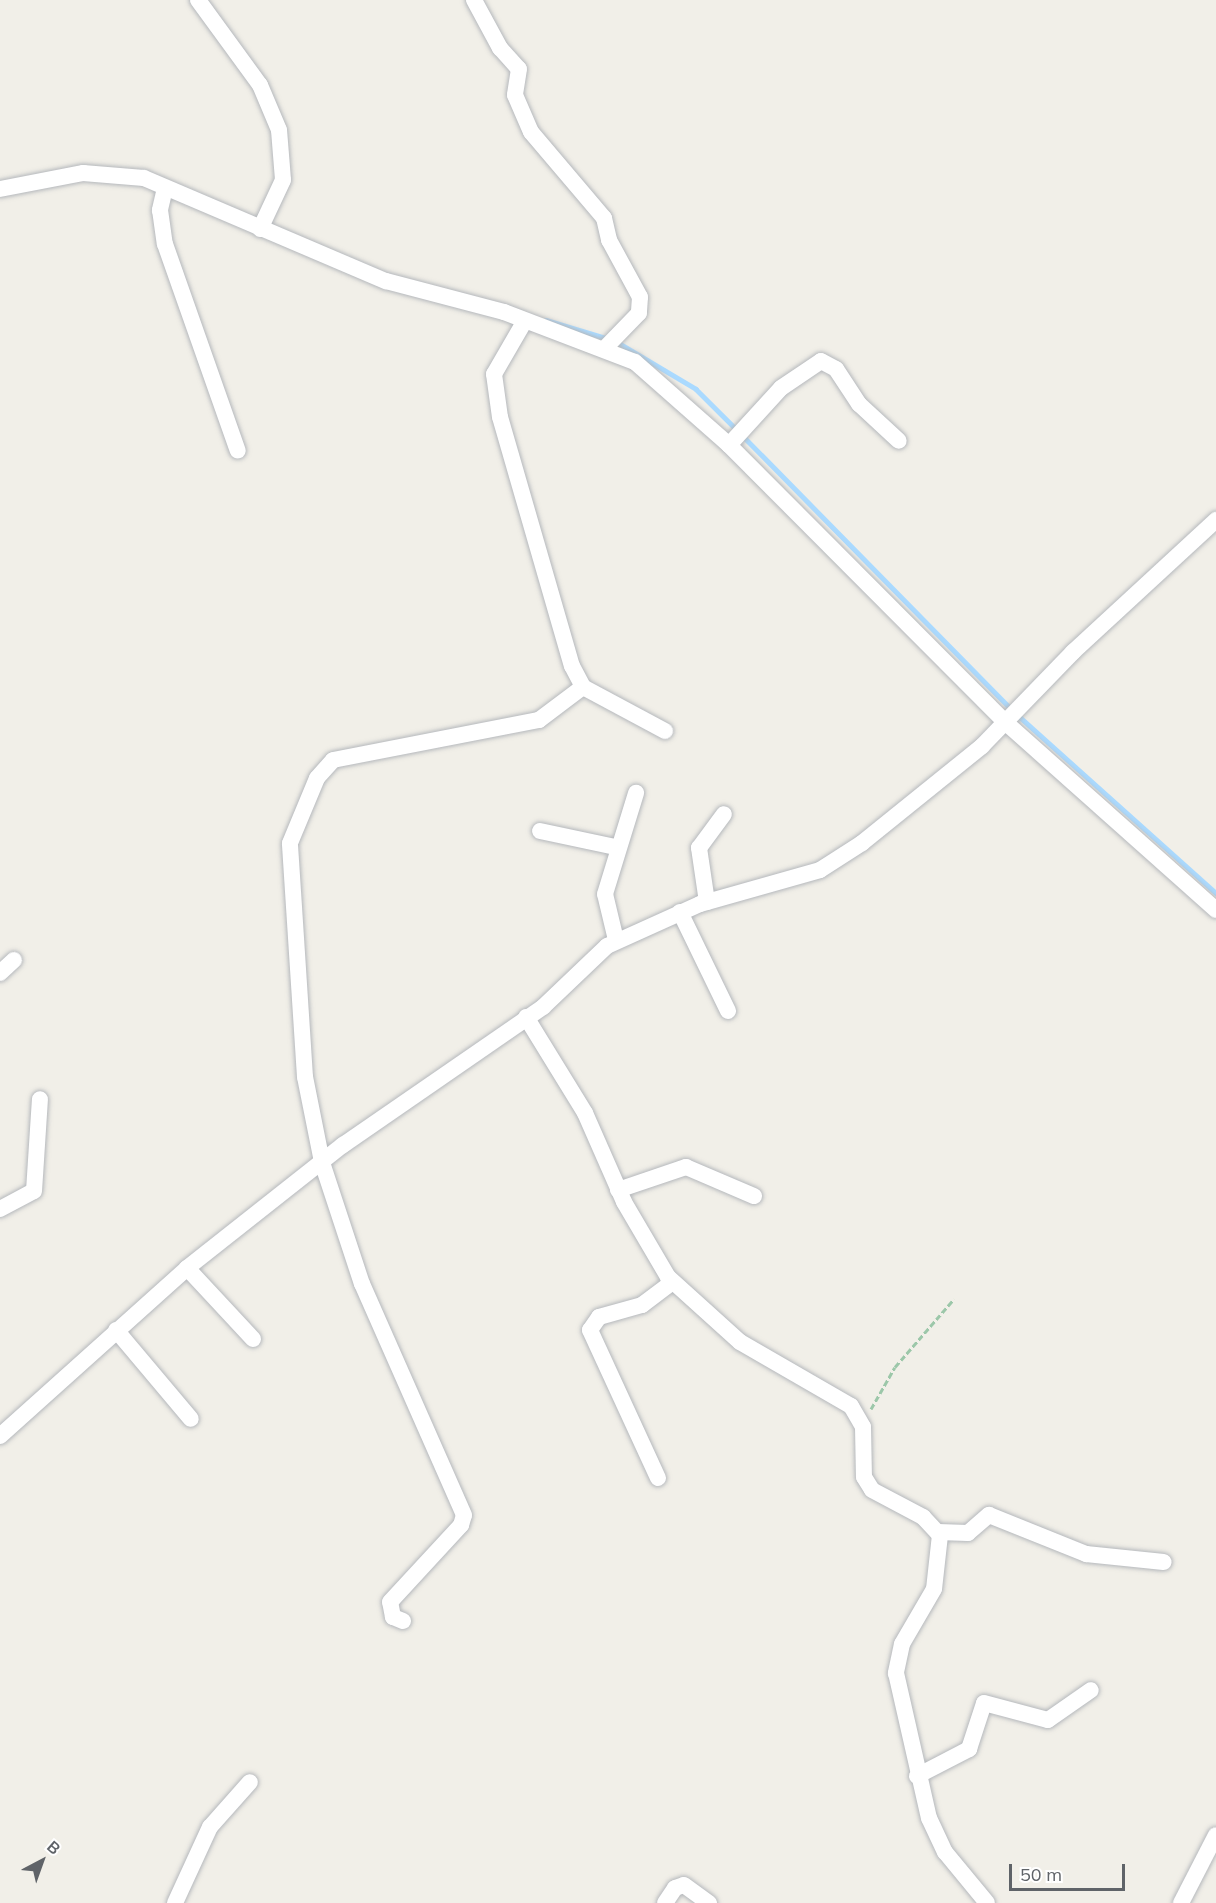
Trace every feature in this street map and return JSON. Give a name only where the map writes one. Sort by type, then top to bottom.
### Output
[{"type":"street","points":[[198,0],[273,112],[283,180],[264,219]]},
{"type":"street","points":[[474,0],[500,48],[519,69],[515,95],[531,132],[604,218],[611,244],[636,287],[642,308],[611,340]]},
{"type":"street","points":[[0,189],[106,172],[144,178],[165,188],[264,219],[397,285],[504,312],[523,324],[611,340],[734,439],[1216,910]]},
{"type":"street","points":[[165,188],[160,210],[165,244],[238,451]]},
{"type":"street","points":[[523,324],[494,375],[500,417],[572,666],[583,687],[665,731]]},
{"type":"street","points":[[734,439],[781,388],[827,362],[859,404],[899,441]]},
{"type":"street","points":[[0,1436],[187,1268],[322,1162],[569,986],[616,940],[707,902],[840,860],[958,767],[1216,520]]},
{"type":"street","points":[[403,1621],[393,1617],[390,1602],[461,1525],[464,1515],[362,1284],[322,1162],[305,1077],[288,862],[294,829],[323,768],[333,760],[539,720],[583,687]]},
{"type":"street","points":[[616,940],[605,894],[615,847],[636,793]]},
{"type":"street","points":[[707,902],[699,848],[724,814]]},
{"type":"street","points":[[540,831],[615,847]]},
{"type":"street","points":[[680,912],[728,1011]]},
{"type":"street","points":[[0,973],[14,960]]},
{"type":"street","points":[[526,1017],[585,1113],[618,1190],[672,1282],[740,1342],[836,1395],[861,1418],[864,1477],[872,1490],[924,1517],[938,1532],[941,1558],[934,1589],[902,1644],[896,1673],[917,1776],[941,1844],[987,1903]]},
{"type":"street","points":[[0,1209],[34,1191],[40,1099]]},
{"type":"street","points":[[618,1190],[686,1167],[754,1196]]},
{"type":"street","points":[[187,1268],[253,1339]]},
{"type":"street","points":[[658,1478],[590,1330],[599,1317],[642,1305],[672,1282]]},
{"type":"street","points":[[116,1330],[191,1419]]},
{"type":"street","points":[[938,1532],[968,1533],[989,1515],[1086,1554],[1164,1562]]},
{"type":"street","points":[[917,1776],[969,1749],[984,1703],[1048,1720],[1091,1690]]},
{"type":"street","points":[[175,1903],[210,1827],[250,1782]]},
{"type":"street","points":[[1182,1903],[1216,1835]]},
{"type":"street","points":[[665,1903],[675,1888],[684,1885],[709,1903]]},
{"type":"path","points":[[861,1418],[954,1299]]},
{"type":"waterway","points":[[546,320],[609,339]]},
{"type":"waterway","points":[[617,342],[696,389],[737,430]]},
{"type":"waterway","points":[[743,436],[1012,710],[1216,893]]}]
